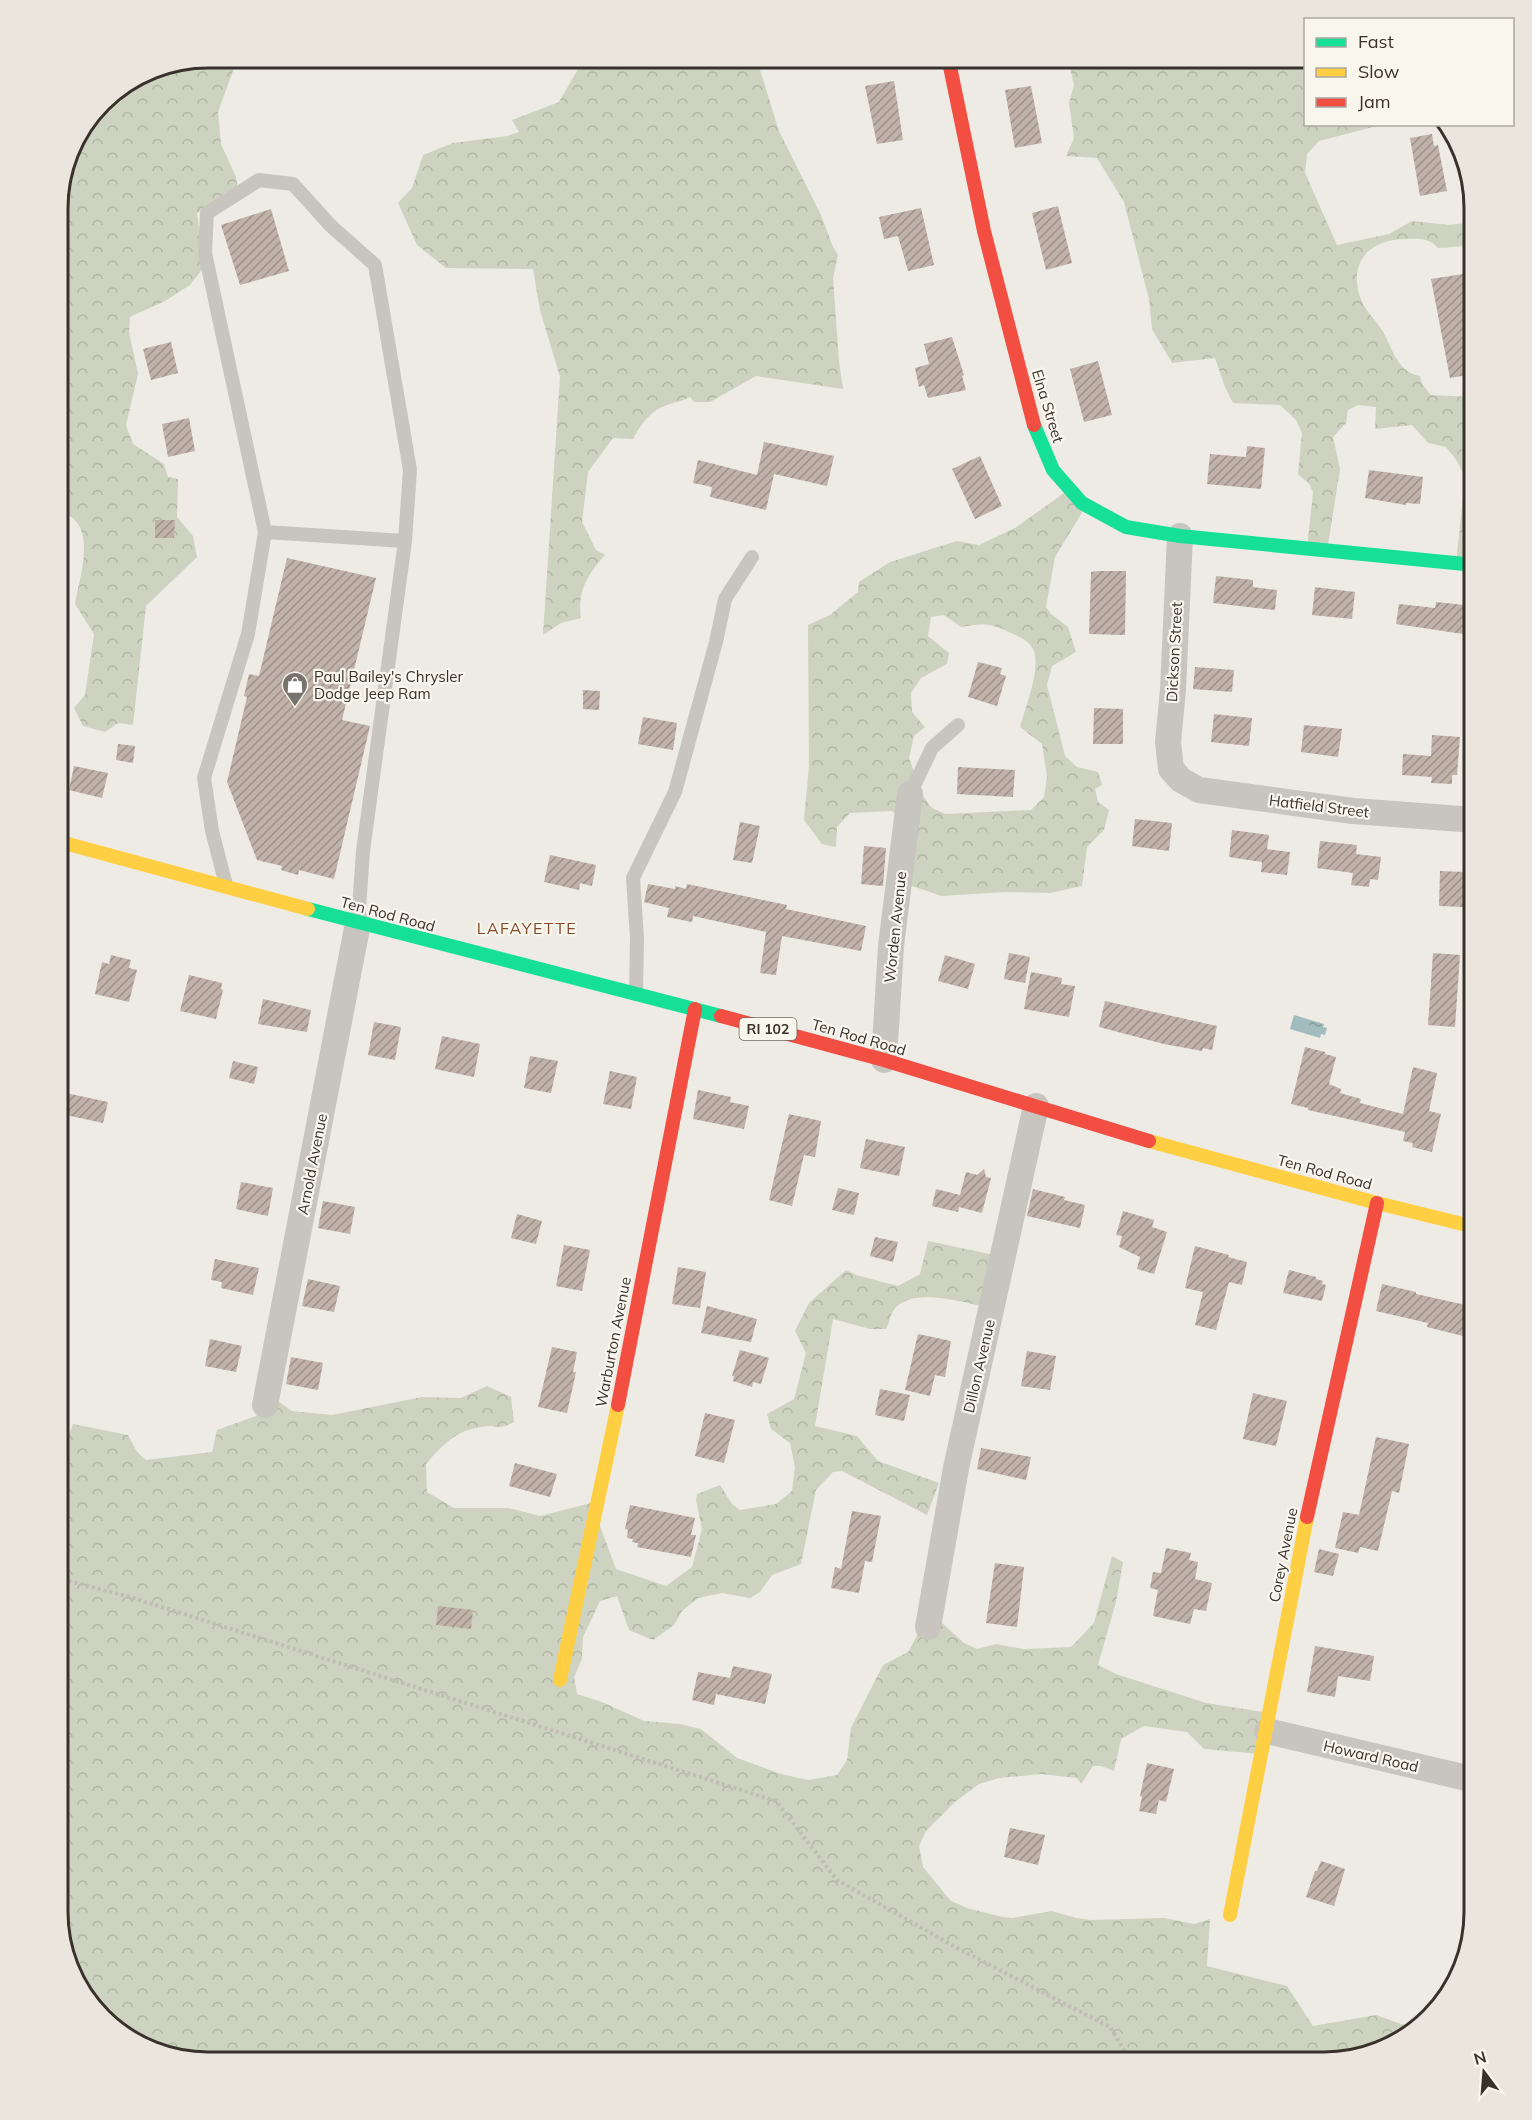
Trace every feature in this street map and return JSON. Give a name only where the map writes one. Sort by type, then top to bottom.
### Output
[{"type":"street","name":"Elna Street","points":[[950,68],[987,242],[1035,430],[1053,470],[1082,503],[1126,527],[1180,536],[1464,564]]},
{"type":"street","name":"Dickson Street","points":[[1171,769],[1168,742],[1180,536]]},
{"type":"street","name":"Hatfield Street","points":[[1171,769],[1181,780],[1199,790],[1353,811],[1464,819]]},
{"type":"street","name":"Worden Avenue","points":[[884,1060],[891,945],[910,794]]},
{"type":"street","name":"Ten Rod Road","points":[[68,844],[358,923],[884,1060],[1160,1144],[1464,1224]]},
{"type":"street","name":"Arnold Avenue","points":[[265,1405],[358,923]]},
{"type":"street","name":"Warburton Avenue","points":[[560,1680],[602,1485],[695,1009]]},
{"type":"street","name":"Dillon Avenue","points":[[928,1627],[956,1468],[1036,1106]]},
{"type":"street","name":"Corey Avenue","points":[[1230,1916],[1267,1731],[1301,1542],[1377,1203]]},
{"type":"street","name":"Howard Road","points":[[1267,1731],[1464,1777]]},
{"type":"lane","points":[[227,887],[212,831],[204,778],[248,634],[265,532],[205,253],[207,213],[258,180],[293,184],[331,226],[375,265],[410,470],[405,541],[363,851],[358,923]]},
{"type":"lane","points":[[265,532],[405,541]]},
{"type":"lane","points":[[636,994],[637,938],[633,878],[675,792],[716,642],[725,599],[752,557]]},
{"type":"lane","points":[[910,794],[932,748],[958,725]]},
{"type":"path","points":[[67,1581],[130,1597],[776,1801],[837,1880],[959,1948],[1110,2027],[1125,2052]]},
{"type":"green space","points":[[234,68],[218,112],[221,144],[236,177],[239,197],[197,213],[201,245],[208,262],[190,285],[165,301],[130,317],[129,332],[138,374],[126,425],[133,444],[164,464],[168,477],[178,479],[177,517],[193,536],[197,557],[146,606],[133,725],[118,723],[105,732],[83,726],[74,708],[85,695],[94,634],[75,604],[84,550],[79,525],[68,515],[68,198],[72,171],[78,154],[86,137],[108,108],[137,86],[180,70]]},
{"type":"green space","points":[[579,68],[759,68],[779,131],[821,215],[838,255],[833,278],[843,389],[756,376],[710,402],[694,402],[690,397],[661,407],[639,428],[633,439],[613,438],[588,472],[582,522],[596,550],[605,555],[582,591],[581,618],[561,623],[543,635],[560,377],[540,310],[533,269],[446,268],[417,245],[398,203],[412,188],[423,155],[453,143],[507,136],[519,132],[512,120],[559,102]]},
{"type":"green space","points":[[1070,68],[1304,68],[1304,126],[1374,126],[1319,141],[1307,154],[1305,173],[1337,245],[1389,234],[1412,221],[1449,225],[1464,223],[1464,246],[1438,248],[1422,239],[1404,239],[1379,244],[1363,257],[1357,277],[1362,302],[1381,328],[1401,365],[1412,374],[1420,376],[1422,384],[1431,395],[1464,396],[1464,476],[1457,461],[1446,447],[1428,443],[1412,425],[1375,429],[1376,407],[1358,405],[1348,410],[1346,423],[1333,437],[1340,469],[1327,551],[1307,549],[1313,492],[1309,484],[1298,474],[1302,433],[1296,420],[1280,405],[1233,403],[1215,358],[1172,363],[1152,329],[1149,299],[1124,202],[1097,158],[1066,156],[1074,138],[1069,103],[1074,85]]},
{"type":"green space","points":[[1464,488],[1464,567],[1456,564]]},
{"type":"green space","points":[[1067,491],[1086,506],[1055,557],[1046,607],[1051,614],[1068,627],[1076,652],[1052,666],[1047,685],[1065,756],[1077,767],[1098,772],[1102,785],[1095,789],[1098,802],[1109,810],[1104,830],[1087,847],[1082,886],[1050,893],[1005,892],[942,896],[906,884],[907,825],[892,811],[850,813],[837,827],[836,847],[822,844],[804,820],[809,765],[808,625],[830,615],[858,592],[859,582],[890,562],[957,541],[979,545],[1015,528]],"holes":[[[944,615],[961,627],[981,625],[998,627],[1024,639],[1033,649],[1034,677],[1020,727],[1042,744],[1047,776],[1044,797],[1031,810],[945,814],[932,808],[923,796],[909,758],[914,736],[925,727],[912,712],[911,693],[921,678],[947,664],[949,653],[928,636],[931,617]]]},
{"type":"green space","points":[[928,1241],[999,1256],[990,1308],[925,1297],[901,1303],[893,1311],[886,1329],[870,1329],[833,1319],[815,1426],[857,1436],[878,1461],[939,1483],[927,1515],[842,1471],[833,1472],[816,1490],[801,1564],[772,1575],[760,1592],[750,1598],[722,1593],[698,1598],[682,1611],[674,1625],[653,1640],[629,1630],[617,1596],[600,1601],[583,1637],[582,1659],[574,1677],[577,1694],[602,1702],[644,1721],[680,1724],[701,1729],[737,1758],[781,1774],[808,1780],[837,1775],[847,1760],[851,1728],[883,1665],[908,1652],[930,1612],[964,1643],[977,1649],[996,1644],[1024,1649],[1071,1647],[1094,1623],[1112,1556],[1123,1562],[1116,1602],[1098,1665],[1116,1674],[1206,1703],[1269,1713],[1259,1754],[1204,1749],[1187,1732],[1144,1726],[1121,1739],[1114,1771],[1101,1766],[1093,1766],[1081,1784],[1077,1778],[1041,1774],[999,1778],[979,1784],[955,1802],[926,1831],[919,1846],[923,1867],[951,1901],[967,1908],[1003,1917],[1012,1918],[1052,1911],[1091,1920],[1164,1918],[1194,1924],[1210,1919],[1207,1966],[1287,1986],[1313,2026],[1376,2015],[1406,2027],[1395,2034],[1361,2048],[1325,2052],[198,2052],[180,2050],[145,2038],[115,2018],[102,2005],[86,1983],[78,1966],[72,1949],[67,1913],[67,1439],[73,1424],[128,1435],[137,1452],[146,1460],[212,1452],[217,1430],[256,1416],[268,1394],[292,1411],[332,1415],[422,1397],[461,1398],[487,1386],[511,1397],[514,1422],[502,1427],[480,1427],[461,1433],[447,1442],[426,1464],[427,1492],[454,1508],[509,1508],[540,1516],[595,1502],[596,1515],[616,1569],[666,1586],[692,1567],[702,1529],[696,1500],[697,1494],[720,1485],[732,1504],[740,1510],[776,1504],[792,1491],[795,1467],[790,1443],[771,1429],[767,1414],[794,1399],[806,1353],[795,1331],[809,1303],[846,1270],[856,1275],[898,1286],[920,1274]]},
{"type":"water","points":[[1294,1015],[1324,1024],[1323,1027],[1327,1028],[1325,1035],[1321,1034],[1320,1038],[1290,1029]]},
{"type":"building","points":[[894,81],[903,140],[877,144],[865,86]]},
{"type":"building","points":[[1031,86],[1042,143],[1015,148],[1005,90]]},
{"type":"building","points":[[1432,134],[1434,146],[1438,145],[1447,191],[1420,196],[1410,138]]},
{"type":"building","points":[[1058,206],[1072,263],[1046,270],[1032,213]]},
{"type":"building","points":[[921,208],[934,265],[908,271],[898,236],[884,239],[879,217]]},
{"type":"building","points":[[271,209],[289,271],[240,285],[221,225]]},
{"type":"building","points":[[1463,274],[1464,376],[1450,378],[1431,279]]},
{"type":"building","points":[[952,337],[964,375],[962,376],[966,390],[928,398],[924,385],[919,387],[915,368],[929,364],[924,344]]},
{"type":"building","points":[[171,342],[178,373],[151,380],[143,349]]},
{"type":"building","points":[[1098,361],[1112,415],[1084,422],[1070,369]]},
{"type":"building","points":[[189,418],[195,451],[168,457],[162,424]]},
{"type":"building","points":[[764,442],[834,456],[827,486],[774,474],[766,510],[710,497],[712,487],[693,483],[698,460],[757,475]]},
{"type":"building","points":[[1247,446],[1265,448],[1261,489],[1207,484],[1210,454],[1246,457]]},
{"type":"building","points":[[980,456],[1002,506],[975,519],[952,469]]},
{"type":"building","points":[[1369,470],[1423,477],[1420,504],[1406,503],[1406,505],[1365,498]]},
{"type":"building","points":[[155,520],[175,520],[174,538],[155,538]]},
{"type":"building","name":"Paul Bailey's Chrysler Dodge Jeep Ram","points":[[287,558],[376,578],[342,720],[370,726],[334,879],[299,870],[298,875],[281,870],[282,866],[257,860],[227,782],[247,697],[244,696],[249,674],[259,676]]},
{"type":"building","points":[[1126,571],[1125,635],[1089,634],[1091,572]]},
{"type":"building","points":[[1216,576],[1253,580],[1253,587],[1277,590],[1275,610],[1213,603]]},
{"type":"building","points":[[1315,587],[1355,592],[1352,619],[1312,615]]},
{"type":"building","points":[[1436,602],[1464,605],[1464,634],[1396,624],[1399,604],[1435,608]]},
{"type":"building","points":[[978,662],[1002,668],[1000,674],[1006,676],[997,706],[968,697]]},
{"type":"building","points":[[1195,667],[1234,670],[1232,692],[1193,689]]},
{"type":"building","points":[[583,690],[600,691],[599,710],[583,709]]},
{"type":"building","points":[[1094,708],[1123,709],[1123,744],[1093,744]]},
{"type":"building","points":[[1214,714],[1252,718],[1249,746],[1211,742]]},
{"type":"building","points":[[643,717],[677,723],[673,750],[638,744]]},
{"type":"building","points":[[1304,725],[1342,729],[1338,757],[1301,752]]},
{"type":"building","points":[[1432,735],[1460,737],[1457,775],[1452,775],[1452,784],[1431,783],[1432,777],[1402,775],[1403,754],[1431,756]]},
{"type":"building","points":[[118,744],[135,746],[133,763],[116,760]]},
{"type":"building","points":[[74,766],[108,773],[102,798],[69,790]]},
{"type":"building","points":[[958,767],[1015,770],[1013,797],[957,794]]},
{"type":"building","points":[[1135,819],[1172,823],[1169,851],[1132,846]]},
{"type":"building","points":[[740,822],[760,826],[752,863],[733,860]]},
{"type":"building","points":[[1232,830],[1269,835],[1267,849],[1290,852],[1287,875],[1261,872],[1262,862],[1229,857]]},
{"type":"building","points":[[1320,841],[1357,845],[1356,854],[1381,857],[1378,880],[1370,879],[1369,887],[1351,885],[1353,873],[1317,868]]},
{"type":"building","points":[[864,846],[886,848],[883,886],[861,884]]},
{"type":"building","points":[[550,855],[596,865],[592,886],[580,883],[579,890],[544,882]]},
{"type":"building","points":[[1440,871],[1464,872],[1464,907],[1439,906]]},
{"type":"building","points":[[648,884],[686,889],[687,884],[787,905],[786,909],[866,926],[861,951],[782,936],[776,975],[760,973],[766,932],[693,916],[692,922],[667,917],[669,908],[644,902]]},
{"type":"building","points":[[1009,953],[1030,957],[1025,983],[1004,979]]},
{"type":"building","points":[[1433,953],[1460,955],[1455,1027],[1428,1025]]},
{"type":"building","points":[[111,955],[131,960],[129,968],[137,970],[129,1002],[95,994],[102,962],[109,964]]},
{"type":"building","points":[[945,955],[975,964],[968,989],[938,981]]},
{"type":"building","points":[[1031,972],[1062,978],[1061,984],[1075,986],[1069,1017],[1024,1009]]},
{"type":"building","points":[[189,975],[222,983],[221,989],[223,990],[216,1019],[180,1011]]},
{"type":"building","points":[[263,999],[311,1010],[307,1032],[258,1024]]},
{"type":"building","points":[[1105,1001],[1217,1026],[1212,1050],[1203,1048],[1202,1051],[1164,1044],[1099,1027]]},
{"type":"building","points":[[374,1022],[401,1027],[395,1060],[368,1055]]},
{"type":"building","points":[[442,1036],[480,1044],[474,1077],[435,1069]]},
{"type":"building","points":[[1305,1047],[1336,1057],[1329,1084],[1341,1089],[1340,1093],[1361,1099],[1360,1103],[1403,1114],[1413,1067],[1437,1073],[1429,1111],[1441,1114],[1432,1152],[1412,1147],[1413,1143],[1403,1141],[1405,1132],[1291,1104]]},
{"type":"building","points":[[530,1056],[558,1061],[551,1093],[524,1088]]},
{"type":"building","points":[[233,1061],[258,1067],[254,1084],[229,1078]]},
{"type":"building","points":[[610,1071],[637,1077],[631,1109],[603,1104]]},
{"type":"building","points":[[698,1090],[731,1097],[730,1102],[749,1106],[744,1129],[693,1119]]},
{"type":"building","points":[[67,1093],[108,1102],[103,1123],[67,1115]]},
{"type":"building","points":[[789,1114],[821,1121],[815,1157],[804,1155],[792,1206],[769,1200]]},
{"type":"building","points":[[866,1139],[905,1147],[899,1176],[860,1168]]},
{"type":"building","points":[[984,1169],[986,1177],[991,1178],[982,1213],[959,1207],[958,1212],[932,1206],[936,1189],[960,1195],[966,1172],[977,1175]]},
{"type":"building","points":[[241,1182],[273,1188],[268,1216],[236,1209]]},
{"type":"building","points":[[838,1188],[859,1193],[854,1215],[832,1210]]},
{"type":"building","points":[[1033,1189],[1085,1205],[1080,1228],[1027,1216]]},
{"type":"building","points":[[323,1201],[355,1207],[350,1234],[318,1228]]},
{"type":"building","points":[[1123,1211],[1154,1220],[1152,1227],[1167,1232],[1154,1274],[1137,1269],[1140,1257],[1119,1247],[1122,1236],[1116,1235]]},
{"type":"building","points":[[517,1214],[542,1221],[536,1244],[511,1238]]},
{"type":"building","points":[[875,1237],[898,1242],[893,1262],[870,1256]]},
{"type":"building","points":[[564,1245],[590,1250],[582,1291],[556,1286]]},
{"type":"building","points":[[1195,1246],[1247,1262],[1242,1285],[1229,1282],[1216,1330],[1195,1325],[1203,1292],[1185,1288]]},
{"type":"building","points":[[215,1259],[259,1268],[253,1295],[221,1288],[222,1282],[211,1280]]},
{"type":"building","points":[[678,1267],[706,1272],[700,1308],[672,1304]]},
{"type":"building","points":[[1289,1270],[1323,1281],[1322,1284],[1326,1285],[1322,1301],[1283,1293]]},
{"type":"building","points":[[308,1279],[340,1286],[334,1312],[302,1306]]},
{"type":"building","points":[[1382,1284],[1464,1305],[1464,1336],[1427,1327],[1428,1323],[1376,1311]]},
{"type":"building","points":[[707,1306],[757,1319],[751,1342],[701,1333]]},
{"type":"building","points":[[918,1334],[951,1341],[945,1377],[935,1375],[930,1396],[905,1390]]},
{"type":"building","points":[[210,1339],[242,1346],[236,1372],[205,1366]]},
{"type":"building","points":[[552,1347],[577,1352],[573,1372],[576,1372],[567,1413],[538,1407]]},
{"type":"building","points":[[740,1350],[769,1358],[761,1384],[753,1382],[752,1387],[733,1381],[734,1376],[732,1376]]},
{"type":"building","points":[[1027,1351],[1056,1356],[1050,1390],[1021,1386]]},
{"type":"building","points":[[291,1357],[323,1363],[318,1390],[286,1384]]},
{"type":"building","points":[[880,1389],[910,1395],[904,1421],[875,1415]]},
{"type":"building","points":[[1253,1393],[1287,1401],[1276,1446],[1243,1439]]},
{"type":"building","points":[[705,1413],[735,1420],[724,1463],[695,1456]]},
{"type":"building","points":[[1376,1437],[1409,1444],[1399,1493],[1392,1491],[1378,1551],[1360,1547],[1358,1553],[1335,1548],[1343,1512],[1359,1515]]},
{"type":"building","points":[[981,1448],[1031,1457],[1026,1480],[977,1469]]},
{"type":"building","points":[[515,1463],[557,1474],[550,1497],[509,1486]]},
{"type":"building","points":[[630,1505],[695,1518],[691,1535],[696,1535],[691,1557],[637,1547],[638,1543],[627,1538],[628,1530],[625,1529]]},
{"type":"building","points":[[852,1511],[881,1516],[872,1562],[865,1561],[859,1593],[831,1588],[835,1567],[841,1569]]},
{"type":"building","points":[[1166,1548],[1191,1553],[1189,1560],[1198,1562],[1195,1579],[1212,1583],[1206,1611],[1194,1609],[1190,1624],[1153,1616],[1158,1590],[1150,1588],[1153,1572],[1161,1573]]},
{"type":"building","points":[[1319,1549],[1339,1554],[1333,1576],[1314,1572]]},
{"type":"building","points":[[995,1563],[1024,1567],[1017,1627],[986,1623]]},
{"type":"building","points":[[438,1606],[473,1610],[471,1629],[436,1625]]},
{"type":"building","points":[[1315,1646],[1374,1656],[1370,1681],[1338,1676],[1335,1697],[1307,1692]]},
{"type":"building","points":[[733,1666],[772,1674],[765,1704],[716,1694],[714,1705],[692,1700],[698,1672],[730,1678]]},
{"type":"building","points":[[1147,1763],[1174,1769],[1166,1802],[1159,1800],[1156,1814],[1139,1811]]},
{"type":"building","points":[[1010,1828],[1045,1835],[1038,1865],[1004,1857]]},
{"type":"building","points":[[1321,1861],[1345,1869],[1334,1906],[1306,1897]]},
{"type":"traffic: fast","points":[[1034,425],[1053,470],[1082,503],[1126,527],[1180,536],[1464,564]]},
{"type":"traffic: fast","points":[[308,909],[721,1016]]},
{"type":"traffic: slow","points":[[68,844],[308,909]]},
{"type":"traffic: slow","points":[[1149,1141],[1464,1224]]},
{"type":"traffic: slow","points":[[560,1680],[618,1405]]},
{"type":"traffic: slow","points":[[1230,1915],[1307,1517]]},
{"type":"traffic: jam","points":[[950,68],[984,231],[1034,425]]},
{"type":"traffic: jam","points":[[618,1405],[695,1009]]},
{"type":"traffic: jam","points":[[721,1016],[884,1060],[1149,1141]]},
{"type":"traffic: jam","points":[[1307,1517],[1377,1203]]},
{"type":"place","name":"Paul Bailey's Chrysler Dodge Jeep Ram","points":[[295,708]]},
{"type":"district","name":"LAFAYETTE","points":[[527,928]]}]
